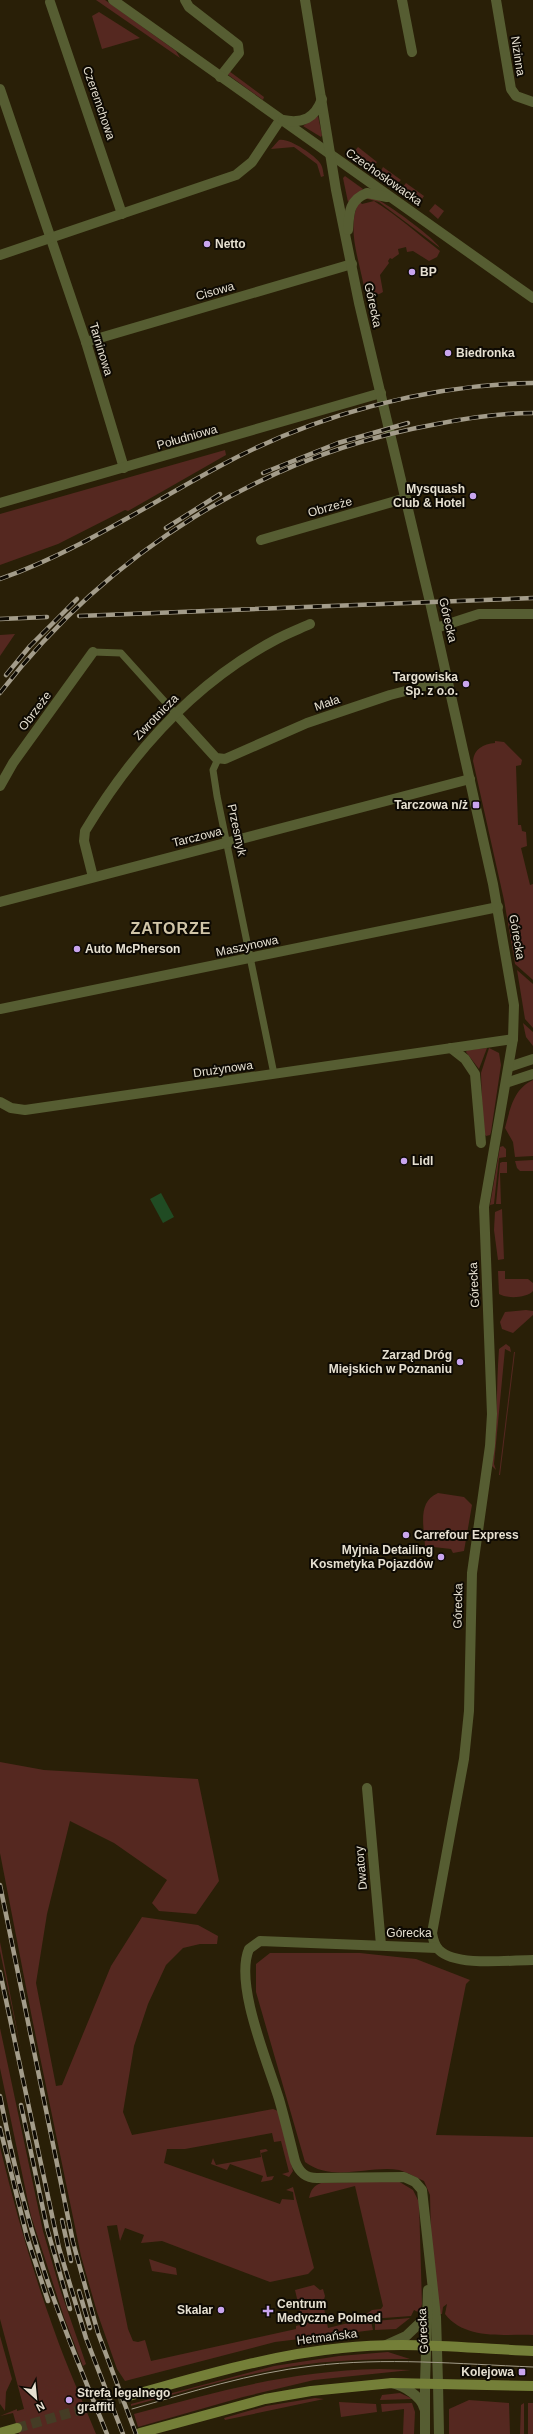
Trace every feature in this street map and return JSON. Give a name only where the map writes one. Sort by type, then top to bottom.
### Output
[{"type":"main road","name":"Hetmańska","points":[[129,2396],[267,2359],[336,2348],[385,2345],[533,2351]]},
{"type":"main road","points":[[140,2433],[265,2400],[312,2391],[392,2383],[425,2382],[533,2386]]},
{"type":"main road","points":[[0,2433],[17,2428]]},
{"type":"street","name":"Czechosłowacka","points":[[114,0],[280,120],[533,298]]},
{"type":"street","points":[[184,0],[189,8],[238,45],[239,53],[220,76]]},
{"type":"street","name":"Górecka","points":[[305,0],[330,154],[347,244],[448,680],[498,907],[514,1005],[513,1039],[484,1207],[492,1414],[490,1446],[472,1573],[469,1711],[455,1811],[432,1920],[432,1933],[437,1948],[260,1941],[252,1945],[246,1954],[246,1986],[298,2169],[306,2176],[312,2178],[399,2177],[415,2182],[422,2190],[430,2278],[434,2296],[438,2382]]},
{"type":"street","points":[[402,0],[412,52]]},
{"type":"street","name":"Nizinna","points":[[496,0],[511,89],[516,96],[533,102]]},
{"type":"street","name":"Czeremchowa","points":[[50,2],[122,214]]},
{"type":"street","name":"Tarninowa","points":[[0,89],[52,238],[86,342],[124,468]]},
{"type":"street","points":[[0,255],[239,173],[252,162],[280,120],[296,122],[305,120],[316,113],[322,99]]},
{"type":"street","points":[[347,244],[349,214],[355,200],[362,195],[373,193],[398,202]]},
{"type":"street","name":"Cisowa","points":[[86,342],[352,264]]},
{"type":"street","name":"Południowa","points":[[0,503],[381,393]]},
{"type":"street","name":"Obrzeże","points":[[261,540],[406,498]]},
{"type":"street","points":[[436,628],[478,614],[533,614]]},
{"type":"street","name":"Zwrotnicza","points":[[93,877],[84,841],[85,831],[122,774],[176,714],[205,687],[229,669],[276,639],[310,624]]},
{"type":"street","points":[[93,652],[121,654],[218,759]]},
{"type":"street","name":"Obrzeże","points":[[0,786],[13,763],[93,652]]},
{"type":"street","name":"Mała","points":[[218,759],[228,758],[314,721],[390,695],[448,680]]},
{"type":"street","name":"Przesmyk","points":[[218,759],[213,768],[213,777],[274,1074]]},
{"type":"street","name":"Tarczowa","points":[[0,902],[470,779]]},
{"type":"street","name":"Maszynowa","points":[[0,1009],[498,907]]},
{"type":"street","name":"Drużynowa","points":[[0,1102],[11,1108],[25,1110],[513,1039]]},
{"type":"street","points":[[451,1048],[465,1059],[475,1074],[481,1143]]},
{"type":"street","points":[[509,1067],[533,1059]]},
{"type":"street","points":[[506,1083],[533,1074]]},
{"type":"street","name":"Dwatory","points":[[367,1788],[381,1946]]},
{"type":"street","points":[[437,1948],[446,1955],[473,1960],[533,1960]]},
{"type":"street","name":"Górecka","points":[[425,2382],[426,2317],[430,2278]]},
{"type":"street","points":[[385,2345],[406,2336],[426,2317]]},
{"type":"street","points":[[425,2382],[425,2434]]},
{"type":"street","points":[[438,2382],[439,2434]]},
{"type":"street","points":[[392,2383],[415,2396],[423,2404],[424,2410]]},
{"type":"shaded area","points":[[96,0],[105,0],[176,51],[180,58]]},
{"type":"shaded area","points":[[99,12],[140,38],[102,49],[92,16]]},
{"type":"shaded area","points":[[229,71],[264,97],[263,100],[227,74]]},
{"type":"shaded area","points":[[318,116],[322,135],[321,137],[303,126]]},
{"type":"shaded area","points":[[279,140],[288,141],[295,144],[313,156],[321,165],[324,176],[321,177],[317,164],[294,147],[271,149]]},
{"type":"shaded area","points":[[358,147],[377,162],[374,166],[354,152]]},
{"type":"shaded area","points":[[383,167],[401,180],[398,183],[381,171]]},
{"type":"shaded area","points":[[345,176],[363,189],[348,202],[343,178]]},
{"type":"shaded area","points":[[406,183],[424,196],[420,202],[403,187]]},
{"type":"shaded area","points":[[373,197],[409,221],[440,248],[379,202],[364,198]]},
{"type":"shaded area","points":[[359,201],[362,204],[374,201],[408,225],[440,251],[437,257],[429,261],[413,251],[407,252],[406,247],[398,249],[399,254],[392,259],[390,258],[388,261],[389,263],[380,275],[383,292],[380,294],[373,294],[368,291],[364,287],[355,244],[355,211]]},
{"type":"shaded area","points":[[435,204],[444,211],[438,219],[429,211]]},
{"type":"shaded area","points":[[225,450],[226,455],[128,511],[125,510],[58,544],[0,565],[0,514]]},
{"type":"shaded area","points":[[15,634],[0,656],[0,635]]},
{"type":"shaded area","points":[[495,741],[504,742],[522,760],[521,765],[516,766],[518,825],[521,825],[522,831],[526,832],[527,846],[521,848],[530,885],[533,884],[533,980],[515,964],[504,900],[473,761],[477,750],[483,746],[495,743]]},
{"type":"shaded area","points":[[517,970],[533,984],[533,1028],[525,1019]]},
{"type":"shaded area","points":[[523,1023],[533,1032],[533,1046],[526,1037]]},
{"type":"shaded area","points":[[487,1048],[479,1069],[466,1052],[467,1050]]},
{"type":"shaded area","points":[[489,1048],[499,1053],[501,1065],[491,1132],[490,1135],[486,1136],[483,1132],[481,1073]]},
{"type":"shaded area","points":[[533,1080],[533,1156],[515,1157],[513,1142],[505,1128],[513,1101],[517,1094],[526,1084]]},
{"type":"shaded area","points":[[503,1146],[506,1149],[506,1157],[499,1158],[494,1204],[490,1205],[500,1147]]},
{"type":"shaded area","points":[[533,1160],[533,1171],[520,1171],[517,1168],[515,1161]]},
{"type":"shaded area","points":[[507,1162],[507,1173],[500,1173],[501,1204],[496,1204],[500,1163]]},
{"type":"shaded area","points":[[161,1193],[174,1217],[163,1223],[150,1199]]},
{"type":"shaded area","points":[[502,1209],[504,1259],[498,1260],[494,1230],[495,1212]]},
{"type":"shaded area","points":[[498,1271],[505,1271],[505,1279],[528,1279],[533,1283],[533,1291],[526,1295],[517,1297],[507,1297],[499,1294]]},
{"type":"shaded area","points":[[526,1310],[533,1311],[533,1315],[513,1333],[502,1329],[500,1322],[505,1312]]},
{"type":"shaded area","points":[[506,1344],[510,1347],[511,1352],[505,1349],[494,1464],[496,1470],[492,1466],[495,1437],[499,1349]]},
{"type":"shaded area","points":[[514,1352],[515,1352],[499,1475]]},
{"type":"shaded area","points":[[438,1493],[464,1497],[472,1505],[464,1551],[453,1553],[451,1549],[425,1546],[423,1523],[424,1508],[431,1497]]},
{"type":"shaded area","points":[[0,1762],[44,1770],[198,1779],[219,1881],[196,1914],[159,1911],[152,1903],[167,1880],[114,1843],[70,1821],[47,1914],[36,1983],[56,2086],[62,2085],[111,1966],[142,1917],[198,1925],[218,1936],[217,1944],[200,1944],[183,1948],[166,1965],[148,2004],[134,2046],[123,2112],[132,2135],[273,2109],[278,2111],[293,2171],[289,2177],[282,2174],[289,2172],[281,2141],[274,2142],[272,2133],[185,2149],[167,2149],[164,2163],[280,2204],[282,2199],[294,2200],[293,2192],[286,2190],[293,2187],[314,2268],[308,2274],[270,2282],[162,2241],[141,2243],[144,2235],[125,2228],[120,2241],[117,2225],[107,2226],[128,2329],[133,2341],[138,2342],[145,2340],[151,2361],[296,2329],[296,2326],[303,2324],[295,2290],[314,2285],[320,2290],[323,2289],[325,2296],[323,2303],[328,2328],[344,2324],[371,2321],[373,2330],[275,2342],[125,2381],[117,2369],[97,2312],[81,2256],[0,1853]]},
{"type":"shaded area","points":[[0,1942],[21,2050],[0,1951]]},
{"type":"shaded area","points":[[270,1953],[360,1953],[416,1959],[470,1980],[466,1984],[436,2135],[533,2137],[533,2335],[497,2335],[474,2332],[453,2322],[445,2314],[447,2304],[443,2307],[442,2314],[439,2314],[431,2237],[430,2195],[424,2181],[399,2170],[387,2169],[351,2172],[327,2171],[316,2168],[305,2162],[256,1992],[256,1964]]},
{"type":"shaded area","points":[[0,2028],[43,2231],[60,2289],[86,2364],[83,2366],[64,2317],[31,2216],[0,2068]]},
{"type":"shaded area","points":[[0,2147],[38,2285],[64,2356],[96,2434],[19,2434],[13,2413],[0,2416],[17,2409],[17,2411],[24,2409],[0,2319]]},
{"type":"shaded area","points":[[266,2149],[268,2151],[261,2153],[267,2177],[274,2176],[272,2180],[261,2182],[263,2176],[230,2164],[227,2170],[211,2164],[213,2158],[216,2165],[261,2157],[260,2150]]},
{"type":"shaded area","points":[[398,2181],[413,2190],[419,2202],[422,2304],[420,2313],[414,2310],[411,2316],[343,2321],[342,2317],[365,2315],[372,2310],[381,2309],[383,2306],[355,2186],[309,2198],[314,2187],[321,2183]]},
{"type":"shaded area","points":[[149,2259],[176,2268],[177,2275],[152,2271]]},
{"type":"shaded area","points":[[410,2318],[396,2329],[375,2330],[375,2321]]},
{"type":"shaded area","points":[[0,2336],[12,2379],[6,2392],[5,2411],[0,2404]]},
{"type":"shaded area","points":[[388,2352],[410,2359],[349,2360],[288,2367],[229,2380],[131,2406],[131,2404],[274,2366],[339,2356]]},
{"type":"shaded area","points":[[379,2369],[411,2370],[314,2380],[243,2397],[138,2427],[134,2414],[226,2390],[285,2378]]},
{"type":"shaded area","points":[[400,2393],[413,2399],[380,2400],[382,2395]]},
{"type":"shaded area","points":[[315,2398],[324,2399],[225,2420],[224,2418],[266,2406]]},
{"type":"shaded area","points":[[469,2400],[509,2403],[510,2434],[449,2434],[449,2409]]},
{"type":"shaded area","points":[[339,2402],[376,2404],[377,2412],[341,2417]]},
{"type":"shaded area","points":[[412,2403],[415,2412],[414,2434],[403,2434],[404,2409],[382,2412],[381,2404]]},
{"type":"shaded area","points":[[524,2403],[524,2434],[520,2434],[521,2405]]},
{"type":"shaded area","points":[[528,2403],[533,2403],[533,2434],[528,2434]]},
{"type":"tunnel","points":[[17,2428],[129,2396]]},
{"type":"tram line","points":[[132,2409],[243,2378],[289,2369],[339,2363],[450,2363],[533,2367]]},
{"type":"railway","points":[[0,579],[29,568],[85,541],[220,466],[256,448],[332,418],[372,406],[452,390],[493,385],[533,383]]},
{"type":"railway","points":[[0,693],[43,643],[89,596],[140,555],[193,518],[250,486],[310,459],[372,439],[461,420],[497,415],[533,413]]},
{"type":"railway","points":[[263,473],[338,443],[408,423]]},
{"type":"railway","points":[[166,528],[220,494]]},
{"type":"railway","points":[[79,616],[533,598]]},
{"type":"railway","points":[[6,675],[30,646],[77,599]]},
{"type":"railway","points":[[0,619],[47,617]]},
{"type":"railway","points":[[0,1885],[73,2242],[98,2333],[136,2434]]},
{"type":"railway","points":[[0,1972],[59,2248],[86,2338],[123,2434]]},
{"type":"railway","points":[[0,2096],[19,2182],[43,2267],[65,2330],[107,2434]]},
{"type":"railway","points":[[21,2105],[47,2228],[70,2309]]},
{"type":"railway","points":[[0,2128],[27,2237],[48,2301]]},
{"type":"railway","points":[[62,2220],[71,2261]]},
{"type":"railway","points":[[79,2291],[90,2328]]},
{"type":"place","name":"Netto","points":[[207,244]]},
{"type":"place","name":"BP","points":[[412,272]]},
{"type":"place","name":"Biedronka","points":[[448,353]]},
{"type":"place","name":"Mysquash Club & Hotel","points":[[473,496]]},
{"type":"place","name":"Targowiska Sp. z o.o.","points":[[466,684]]},
{"type":"place","name":"Tarczowa n/ż","points":[[476,805]]},
{"type":"place","name":"Auto McPherson","points":[[77,949]]},
{"type":"place","name":"Lidl","points":[[404,1161]]},
{"type":"place","name":"Zarząd Dróg Miejskich w Poznaniu","points":[[460,1362]]},
{"type":"place","name":"Carrefour Express","points":[[406,1535]]},
{"type":"place","name":"Myjnia Detailing Kosmetyka Pojazdów","points":[[441,1557]]},
{"type":"place","name":"Skalar","points":[[221,2310]]},
{"type":"place","name":"Centrum Medyczne Polmed","points":[[268,2311]]},
{"type":"place","name":"Kolejowa","points":[[522,2372]]},
{"type":"place","name":"Strefa legalnego graffiti","points":[[69,2400]]},
{"type":"district","name":"ZATORZE","points":[[171,928]]}]
